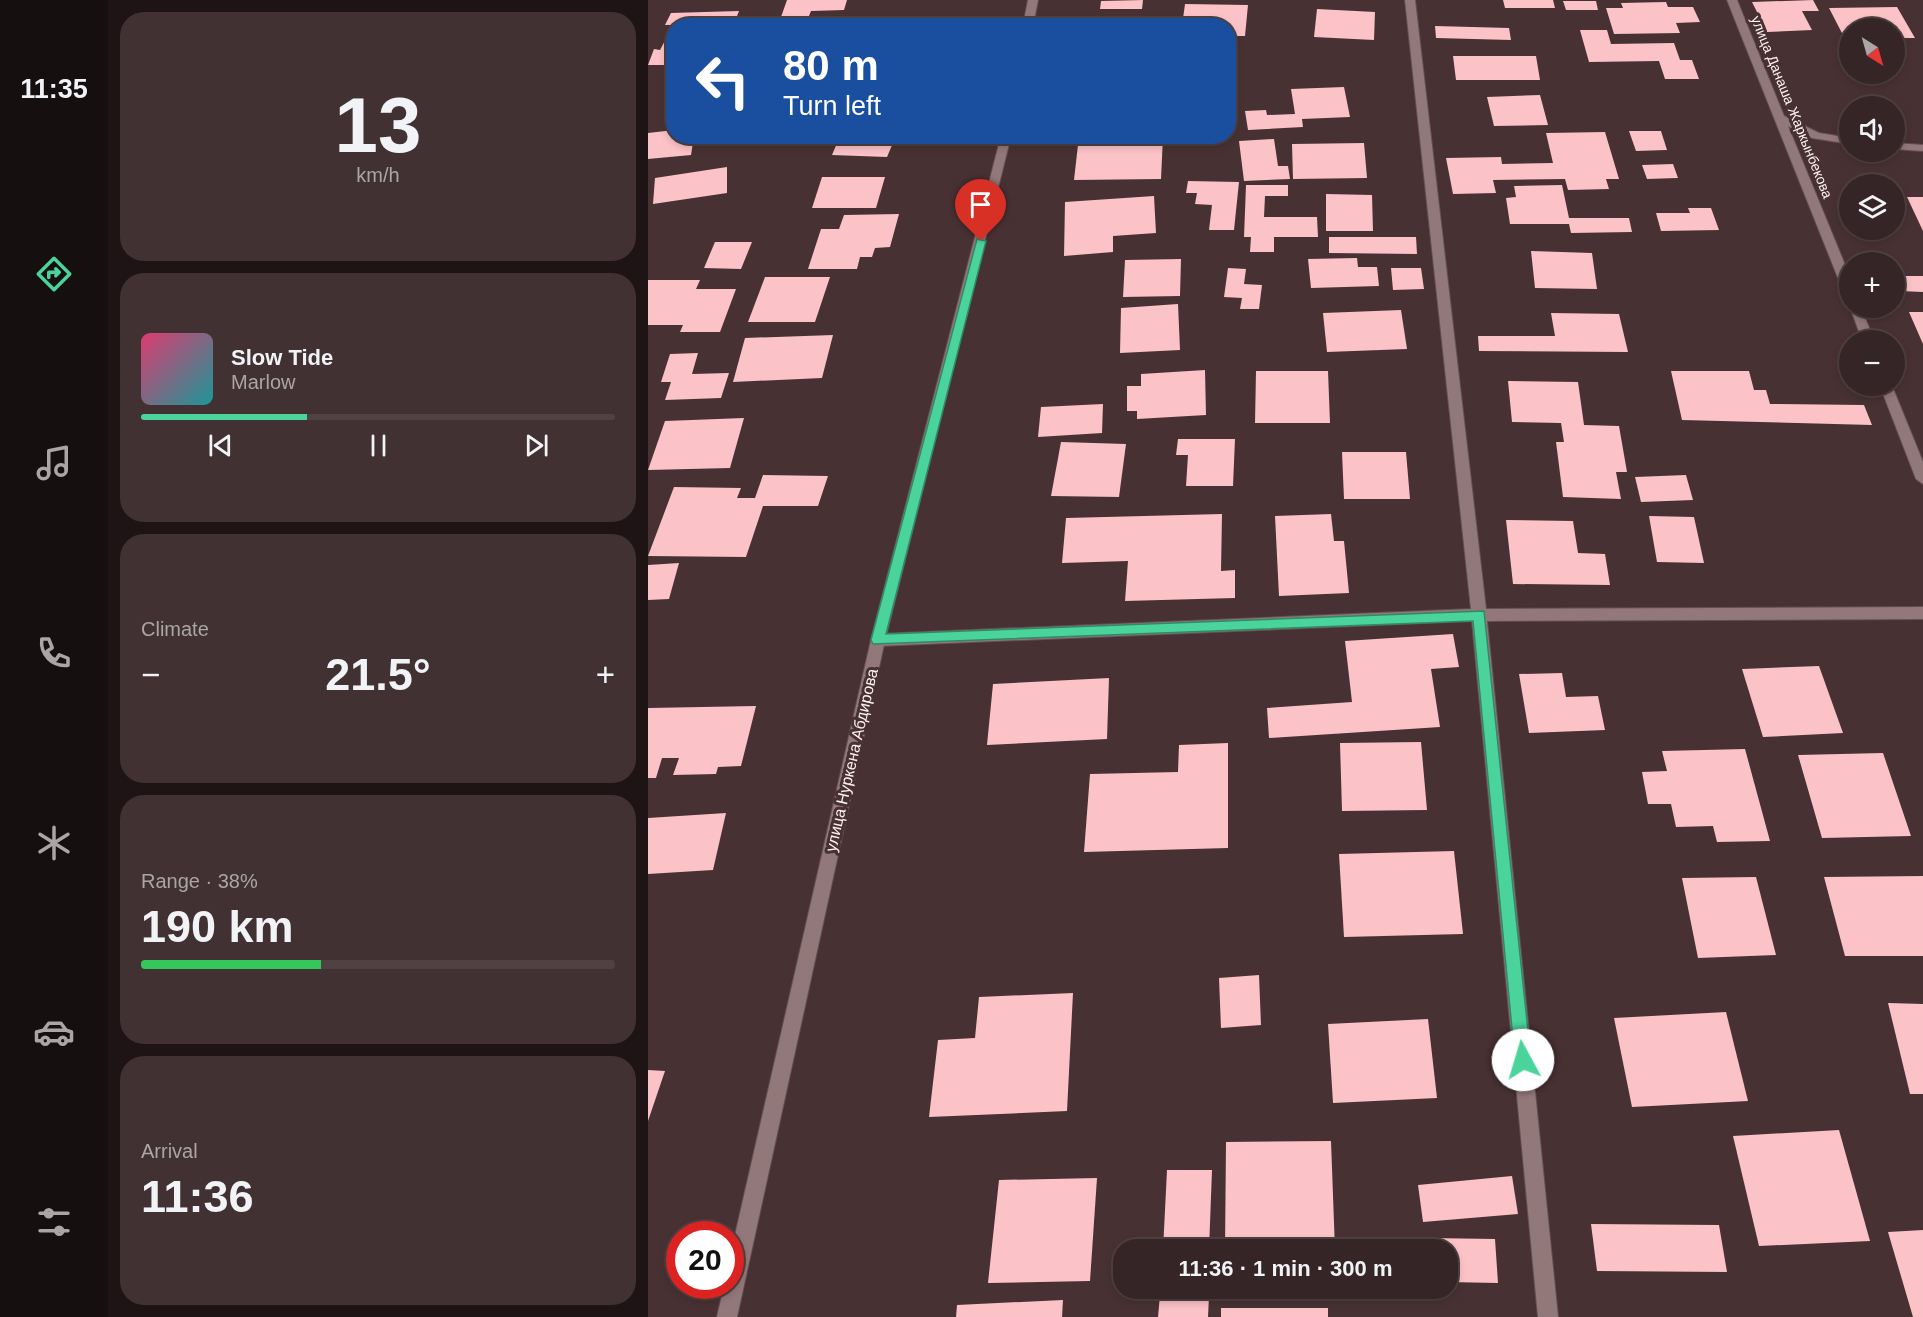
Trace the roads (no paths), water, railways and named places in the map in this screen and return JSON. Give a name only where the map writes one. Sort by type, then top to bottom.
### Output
[{"type":"street","points":[[1030,18],[1033,0]]},
{"type":"street","points":[[1410,0],[1479,615],[1548,1317]]},
{"type":"street","name":"улица Данаша Жаркынбекова","points":[[1732,0],[1839,266]]},
{"type":"street","points":[[1780,118],[1816,136],[1839,139]]},
{"type":"street","name":"улица Нуркена Абдирова","points":[[727,1317],[878,640],[1004,144]]},
{"type":"street","points":[[1905,147],[1923,148]]},
{"type":"street","points":[[1890,396],[1923,479]]},
{"type":"street","points":[[878,640],[1479,615],[1923,613]]}]
